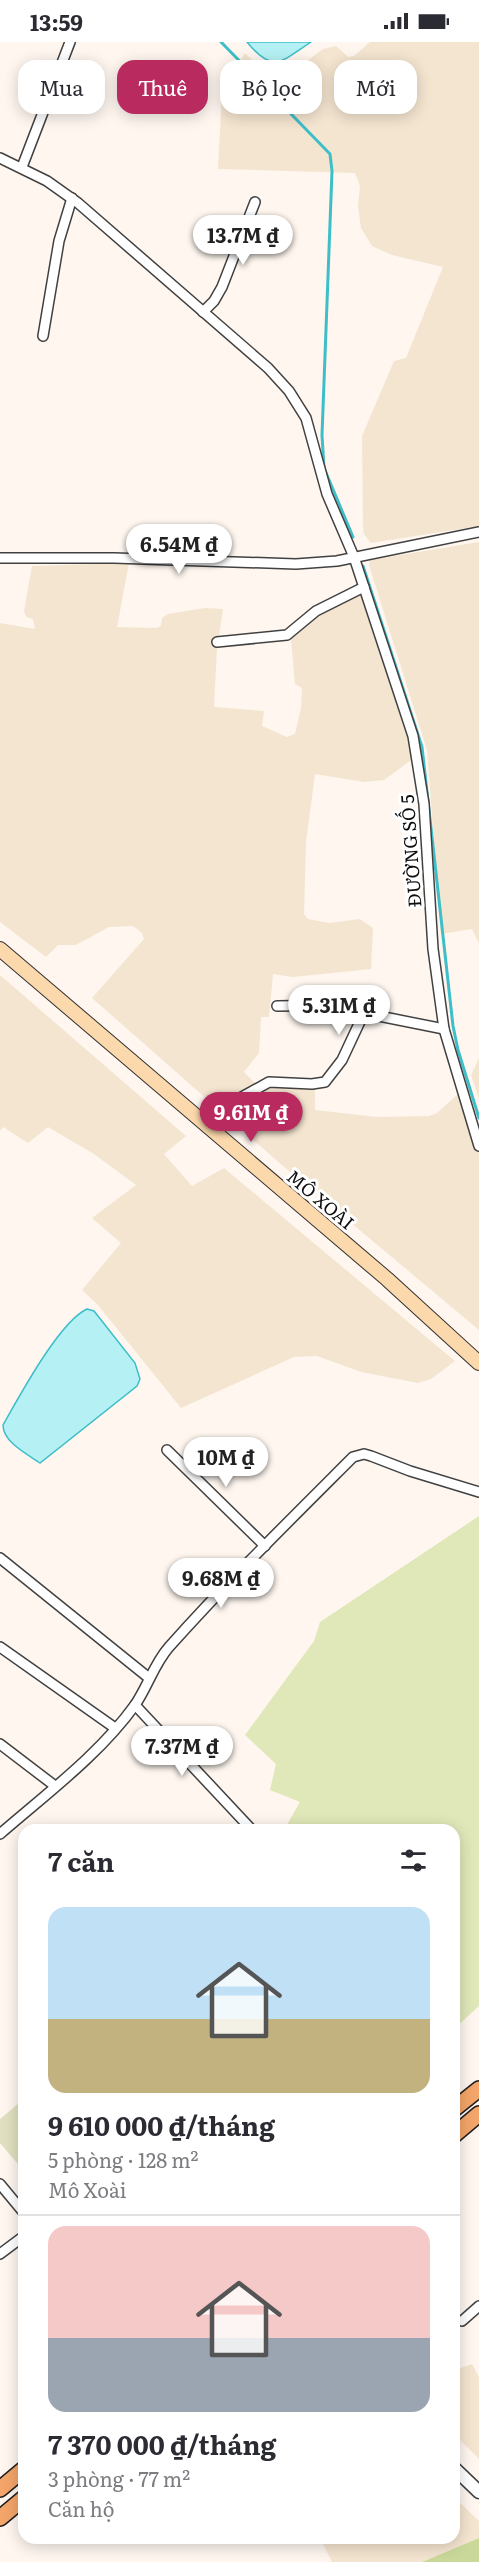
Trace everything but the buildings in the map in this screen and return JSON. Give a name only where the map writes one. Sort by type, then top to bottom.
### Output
[{"type":"main road","name":"MÔ XOÀI","points":[[0,949],[202,1119],[387,1279],[479,1363]]},
{"type":"main road","points":[[460,2104],[479,2089]]},
{"type":"main road","points":[[460,2129],[479,2114]]},
{"type":"main road","points":[[0,2489],[18,2476]]},
{"type":"main road","points":[[0,2518],[18,2503]]},
{"type":"street","points":[[22,167],[70,42]]},
{"type":"street","name":"ĐƯỜNG SỐ 5","points":[[0,158],[47,180],[72,198],[268,368],[296,399],[310,428],[327,494],[354,557],[416,747],[424,804],[433,950],[444,1029],[479,1146]]},
{"type":"street","points":[[44,336],[59,241],[72,198]]},
{"type":"street","points":[[204,312],[222,287],[255,202]]},
{"type":"street","points":[[0,558],[114,558],[269,565],[313,563],[479,532]]},
{"type":"street","points":[[217,642],[287,635],[316,611],[364,587]]},
{"type":"street","points":[[277,1006],[342,1005],[364,1013],[444,1029]]},
{"type":"street","points":[[202,1119],[230,1101],[269,1082],[312,1084],[325,1082],[342,1060],[364,1013]]},
{"type":"street","points":[[167,1450],[265,1546]]},
{"type":"street","points":[[0,1834],[55,1786],[115,1728],[135,1705],[148,1678],[168,1648],[230,1580],[358,1455],[371,1456],[410,1471],[479,1492]]},
{"type":"street","points":[[0,1558],[148,1678]]},
{"type":"street","points":[[0,1647],[115,1728]]},
{"type":"street","points":[[135,1705],[246,1824]]},
{"type":"street","points":[[0,1744],[55,1786]]},
{"type":"street","points":[[0,2184],[18,2206]]},
{"type":"street","points":[[0,2254],[18,2240]]},
{"type":"street","points":[[462,2321],[479,2306]]},
{"type":"street","points":[[460,2474],[479,2492]]},
{"type":"shaded area","points":[[370,42],[479,42],[479,526],[371,543],[364,534],[363,526],[362,436],[394,361],[406,358],[443,267],[392,255],[372,246],[361,228],[358,206],[360,186],[355,173],[218,169],[221,114],[322,114],[322,60],[308,60],[323,49],[336,46],[348,57],[354,56]]},
{"type":"shaded area","points":[[245,53],[252,60],[241,60]]},
{"type":"shaded area","points":[[479,542],[479,944],[472,929],[441,934],[427,750],[369,565],[370,560]]},
{"type":"shaded area","points":[[129,563],[117,627],[156,628],[161,626],[162,618],[168,614],[205,608],[223,609],[217,649],[214,707],[264,711],[262,726],[287,737],[295,734],[301,708],[302,688],[295,684],[291,639],[314,619],[363,588],[392,675],[414,758],[384,780],[364,782],[315,774],[306,842],[304,914],[308,919],[329,923],[360,919],[373,928],[371,969],[293,977],[273,974],[269,1017],[261,1017],[259,1053],[244,1072],[262,1090],[276,1085],[315,1089],[315,1110],[377,1117],[429,1116],[437,1113],[458,1094],[479,1154],[479,1330],[283,1166],[92,998],[144,939],[142,933],[133,926],[109,927],[76,945],[58,945],[46,957],[0,922],[0,623],[35,629],[33,619],[26,617],[24,611],[32,566]]},
{"type":"shaded area","points":[[0,975],[186,1136],[164,1154],[192,1186],[224,1168],[455,1361],[431,1379],[418,1383],[361,1372],[317,1356],[294,1357],[181,1408],[98,1305],[82,1290],[121,1243],[92,1218],[136,1185],[94,1154],[48,1127],[28,1143],[3,1127],[0,1131]]},
{"type":"shaded area","points":[[479,1058],[479,1099],[471,1075]]},
{"type":"shaded area","points":[[472,2364],[479,2377],[479,2459],[460,2440],[460,2368]]},
{"type":"shaded area","points":[[460,2503],[479,2521],[479,2538],[422,2562],[332,2562],[323,2544],[460,2544]]},
{"type":"green space","points":[[479,1516],[479,2006],[460,2023],[460,1824],[287,1824],[300,1802],[270,1790],[276,1764],[245,1735],[314,1641],[320,1622]]},
{"type":"green space","points":[[18,2104],[18,2164],[0,2143],[0,2119]]},
{"type":"green space","points":[[479,2538],[479,2562],[422,2562]]},
{"type":"water","points":[[247,42],[311,42],[282,60],[269,60],[256,52]]},
{"type":"water","points":[[87,1309],[94,1311],[135,1363],[140,1379],[137,1386],[40,1463],[11,1442],[3,1425],[52,1344],[76,1317]]},
{"type":"waterway","points":[[221,42],[330,154],[332,171],[322,435],[324,468],[353,537]]},
{"type":"waterway","points":[[363,566],[422,747],[453,1026],[479,1118]]}]
